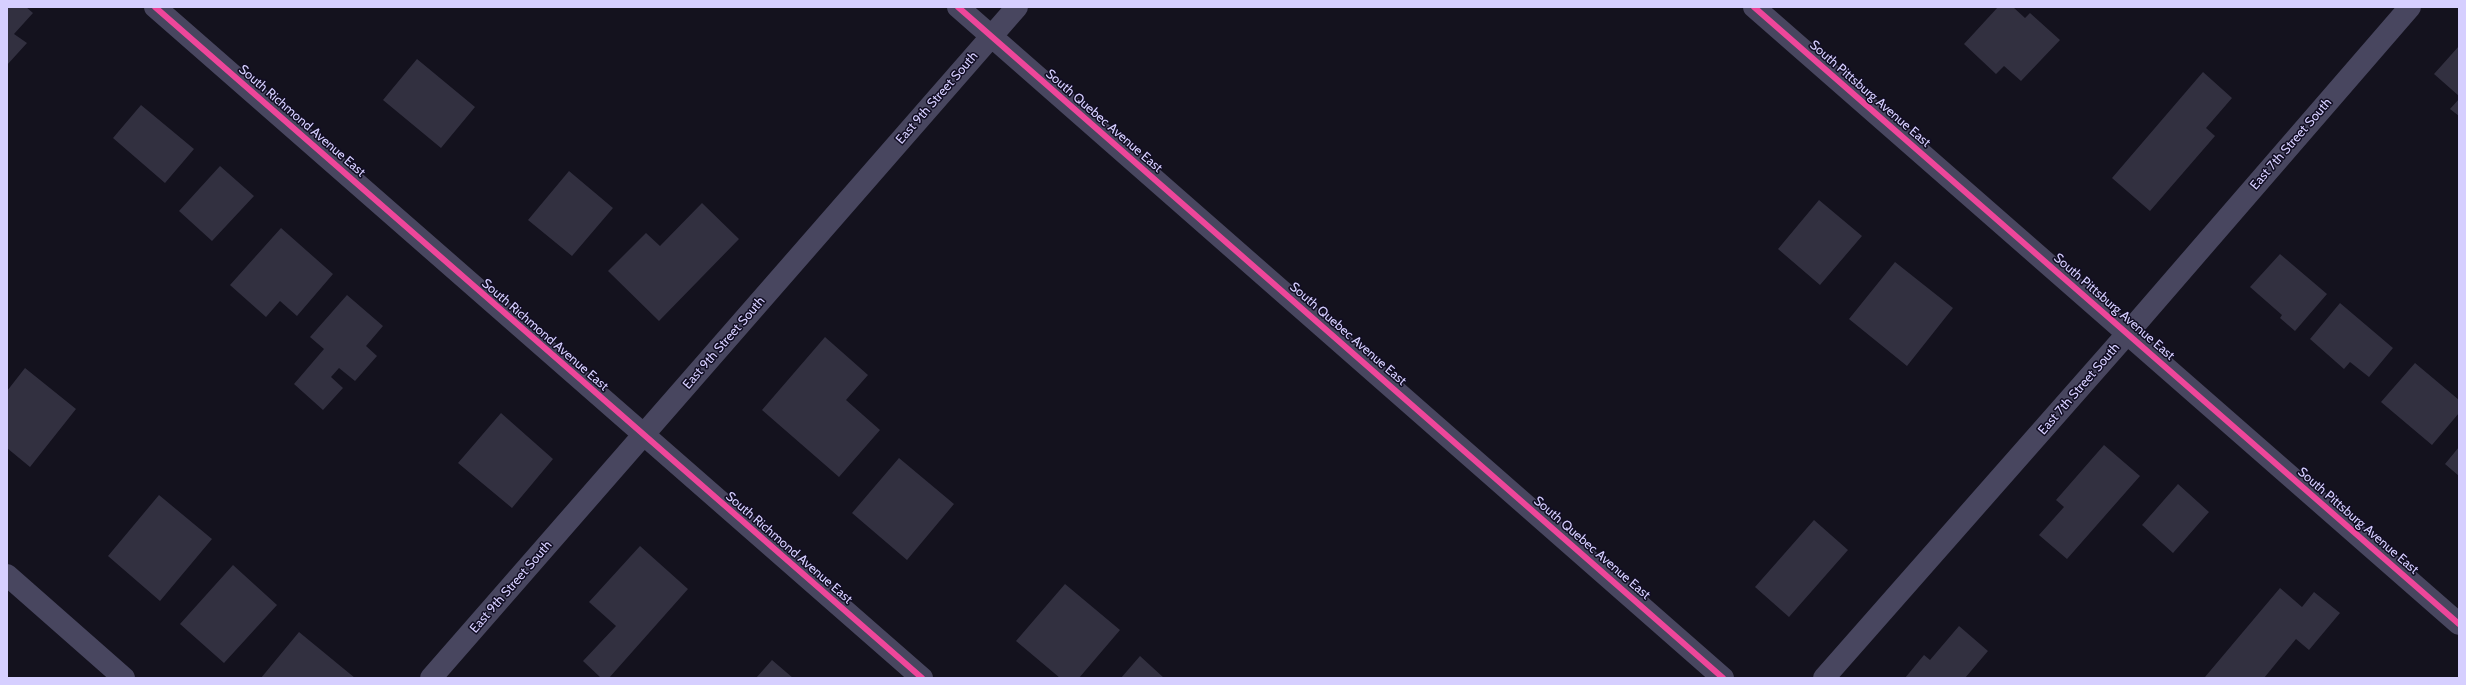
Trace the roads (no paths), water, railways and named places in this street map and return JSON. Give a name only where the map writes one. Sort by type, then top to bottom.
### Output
[{"type":"street","name":"South Richmond Avenue East","points":[[155,7],[922,678]]},
{"type":"street","name":"South Quebec Avenue East","points":[[958,7],[1724,678]]},
{"type":"street","name":"East 9th Street South","points":[[431,678],[644,436],[1017,7]]},
{"type":"street","name":"South Pittsburg Avenue East","points":[[1754,7],[2459,624]]},
{"type":"street","name":"East 7th Street South","points":[[1824,678],[2127,334],[2410,7]]},
{"type":"street","points":[[7,576],[124,678]]}]
